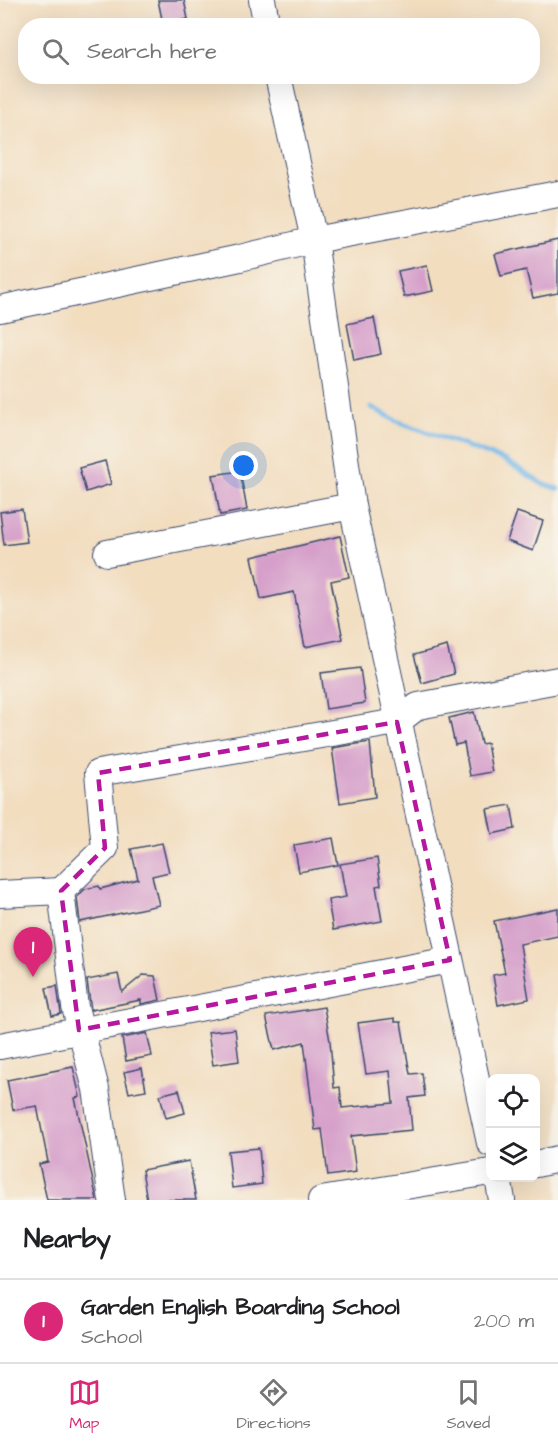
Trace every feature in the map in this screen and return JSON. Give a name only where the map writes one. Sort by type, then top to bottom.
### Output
[{"type":"street","points":[[262,0],[265,18]]},
{"type":"street","points":[[280,84],[314,240],[352,506],[487,1128]]},
{"type":"street","points":[[0,309],[314,240],[558,194]]},
{"type":"street","points":[[107,553],[352,506]]},
{"type":"street","points":[[0,894],[61,891],[105,848],[98,773],[397,722],[418,706],[558,680]]},
{"type":"street","points":[[61,891],[80,1030],[96,1089],[112,1200]]},
{"type":"street","points":[[0,1046],[450,960]]},
{"type":"street","points":[[540,1163],[558,1159]]},
{"type":"street","points":[[321,1200],[486,1173]]},
{"type":"street","points":[[499,1182],[502,1200]]},
{"type":"highlighted area","points":[[397,722],[450,960],[79,1030],[61,891],[105,848],[98,773]]},
{"type":"building","points":[[158,0],[184,0],[188,18],[162,18]]},
{"type":"building","points":[[558,240],[558,293],[533,298],[526,270],[501,276],[495,254]]},
{"type":"building","points":[[427,265],[433,291],[404,297],[398,271]]},
{"type":"building","points":[[374,318],[381,354],[354,360],[347,324]]},
{"type":"building","points":[[105,461],[111,484],[86,492],[79,468]]},
{"type":"building","points":[[240,471],[247,510],[220,515],[213,475]]},
{"type":"building","points":[[22,509],[27,542],[4,545],[0,512]]},
{"type":"building","points":[[517,512],[543,521],[533,551],[507,541]]},
{"type":"building","points":[[340,536],[349,577],[331,581],[343,639],[305,647],[294,592],[261,599],[252,557]]},
{"type":"building","points":[[447,646],[454,674],[422,683],[414,655]]},
{"type":"building","points":[[360,668],[365,703],[326,709],[321,673]]},
{"type":"building","points":[[474,712],[481,744],[487,743],[492,772],[470,776],[464,743],[455,745],[449,718]]},
{"type":"building","points":[[370,742],[375,797],[340,803],[332,748]]},
{"type":"building","points":[[511,805],[515,829],[492,834],[487,809]]},
{"type":"building","points":[[333,838],[338,865],[299,872],[294,845]]},
{"type":"building","points":[[162,843],[169,872],[152,876],[159,905],[80,922],[77,897],[85,889],[99,886],[100,889],[138,879],[131,849]]},
{"type":"building","points":[[377,858],[381,885],[376,886],[382,921],[333,930],[328,900],[346,897],[340,864]]},
{"type":"building","points":[[558,908],[558,936],[520,944],[529,999],[498,1005],[493,975],[505,973],[494,921]]},
{"type":"building","points":[[118,974],[122,992],[143,975],[155,976],[160,1000],[141,1004],[141,1000],[91,1010],[87,980]]},
{"type":"building","points":[[57,986],[61,1014],[52,1016],[46,988]]},
{"type":"building","points":[[324,1007],[334,1088],[340,1087],[342,1108],[393,1103],[390,1071],[366,1074],[358,1023],[395,1018],[395,1022],[401,1022],[410,1074],[422,1073],[425,1096],[409,1098],[412,1130],[351,1136],[356,1172],[328,1176],[322,1129],[315,1130],[304,1042],[274,1050],[266,1016]]},
{"type":"building","points":[[235,1029],[239,1061],[213,1065],[208,1032]]},
{"type":"building","points":[[147,1033],[152,1056],[126,1061],[122,1038]]},
{"type":"building","points":[[73,1067],[80,1097],[75,1098],[97,1200],[47,1200],[39,1164],[48,1162],[37,1106],[13,1110],[7,1080]]},
{"type":"building","points":[[142,1068],[146,1090],[129,1093],[124,1072]]},
{"type":"building","points":[[179,1090],[185,1113],[166,1118],[160,1095]]},
{"type":"building","points":[[259,1148],[262,1184],[232,1188],[228,1151]]},
{"type":"building","points":[[189,1161],[196,1200],[147,1200],[142,1170]]},
{"type":"waterway","points":[[371,407],[397,421],[504,460],[543,484],[558,489]]},
{"type":"place","name":"Garden English Boarding School","points":[[33,977]]}]
